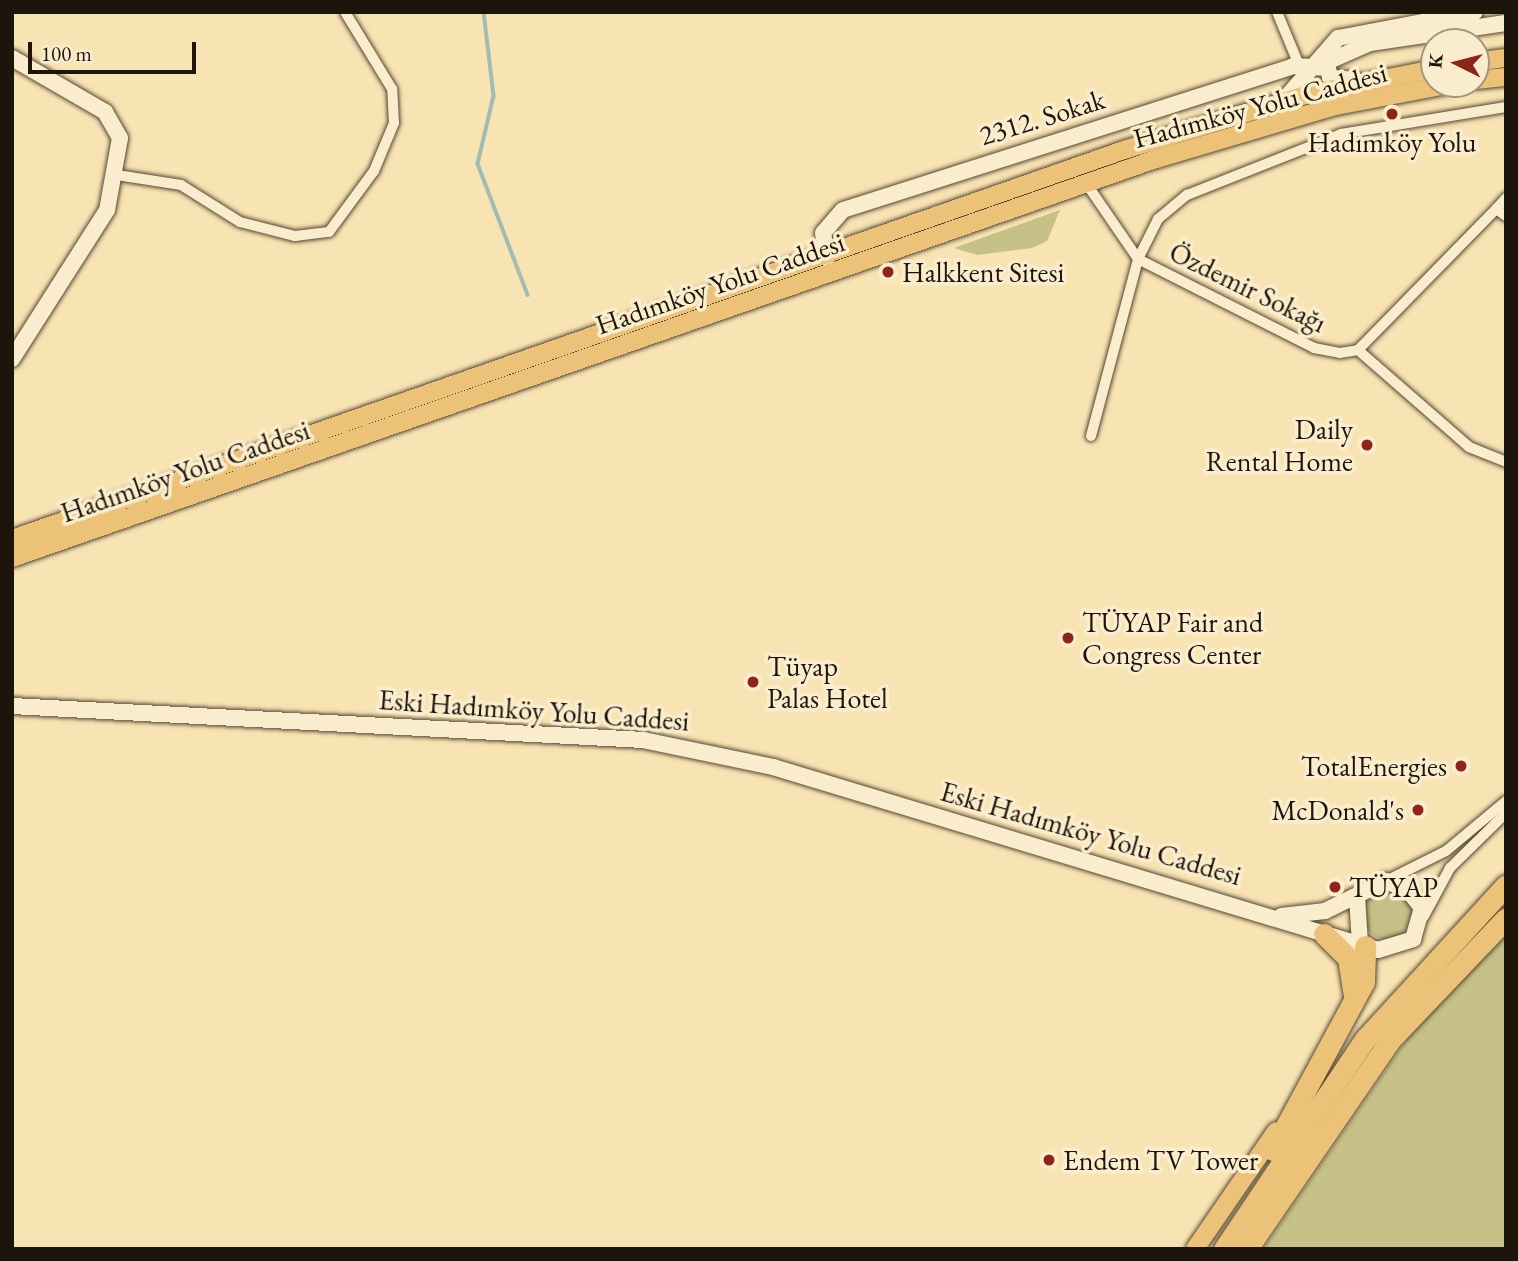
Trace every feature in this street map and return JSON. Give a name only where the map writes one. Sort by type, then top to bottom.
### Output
[{"type":"highway","points":[[1224,1249],[1253,1200],[1366,1038],[1506,885]]},
{"type":"highway","points":[[1247,1249],[1383,1049],[1506,918]]},
{"type":"highway","points":[[1324,934],[1353,968],[1351,1008]]},
{"type":"highway","points":[[1253,1200],[1290,1113],[1364,982],[1363,945]]},
{"type":"main road","name":"Hadımköy Yolu Caddesi","points":[[12,539],[827,258],[1126,149],[1283,101],[1420,71]]},
{"type":"main road","name":"Hadımköy Yolu Caddesi","points":[[12,559],[1086,183],[1296,116],[1420,91]]},
{"type":"main road","points":[[1195,1249],[1290,1113],[1366,1038]]},
{"type":"street","points":[[117,175],[181,185],[240,222],[284,233],[329,232],[374,171],[394,123],[392,89],[345,12]]},
{"type":"street","points":[[1278,12],[1313,66],[1330,78],[1368,80]]},
{"type":"street","name":"2312. Sokak","points":[[1283,101],[1338,38],[1475,12]]},
{"type":"street","name":"2312. Sokak","points":[[827,258],[822,233],[843,210],[1313,66],[1348,47],[1506,23]]},
{"type":"street","points":[[12,359],[107,210],[117,175],[120,138],[105,112],[14,63]]},
{"type":"street","points":[[1091,436],[1138,259],[1158,219],[1187,195],[1237,171],[1341,134],[1506,107]]},
{"type":"street","name":"Özdemir Sokağı","points":[[1086,183],[1138,259],[1314,348],[1358,350],[1501,212],[1506,198]]},
{"type":"street","points":[[1358,350],[1469,447],[1506,461]]},
{"type":"street","name":"Eski Hadımköy Yolu Caddesi","points":[[12,706],[490,728],[697,748],[1281,916],[1324,934],[1363,945],[1404,947],[1421,922],[1450,868],[1506,813]]},
{"type":"street","name":"Eski Hadımköy Yolu Caddesi","points":[[1281,916],[1325,911],[1446,851],[1506,801]]},
{"type":"street","points":[[1387,881],[1416,898],[1421,922]]},
{"type":"street","points":[[1357,896],[1363,945]]},
{"type":"shaded area","points":[[1060,210],[1047,241],[1032,248],[977,255],[954,248]]},
{"type":"shaded area","points":[[1388,890],[1406,897],[1413,915],[1406,933],[1388,940],[1370,933],[1363,915],[1370,897]]},
{"type":"shaded area","points":[[1506,935],[1506,1249],[1263,1249],[1418,1023]]},
{"type":"waterway","points":[[484,12],[494,96],[478,164],[528,295]]},
{"type":"place","name":"Hadımköy Yolu","points":[[1392,114]]},
{"type":"place","name":"Halkkent Sitesi","points":[[888,272]]},
{"type":"place","name":"Daily Rental Home","points":[[1367,445]]},
{"type":"place","name":"TÜYAP Fair and Congress Center","points":[[1068,638]]},
{"type":"place","name":"Tüyap Palas Hotel","points":[[753,682]]},
{"type":"place","name":"TotalEnergies","points":[[1461,766]]},
{"type":"place","name":"McDonald's","points":[[1418,810]]},
{"type":"place","name":"TÜYAP","points":[[1335,887]]},
{"type":"place","name":"Endem TV Tower","points":[[1049,1160]]}]
